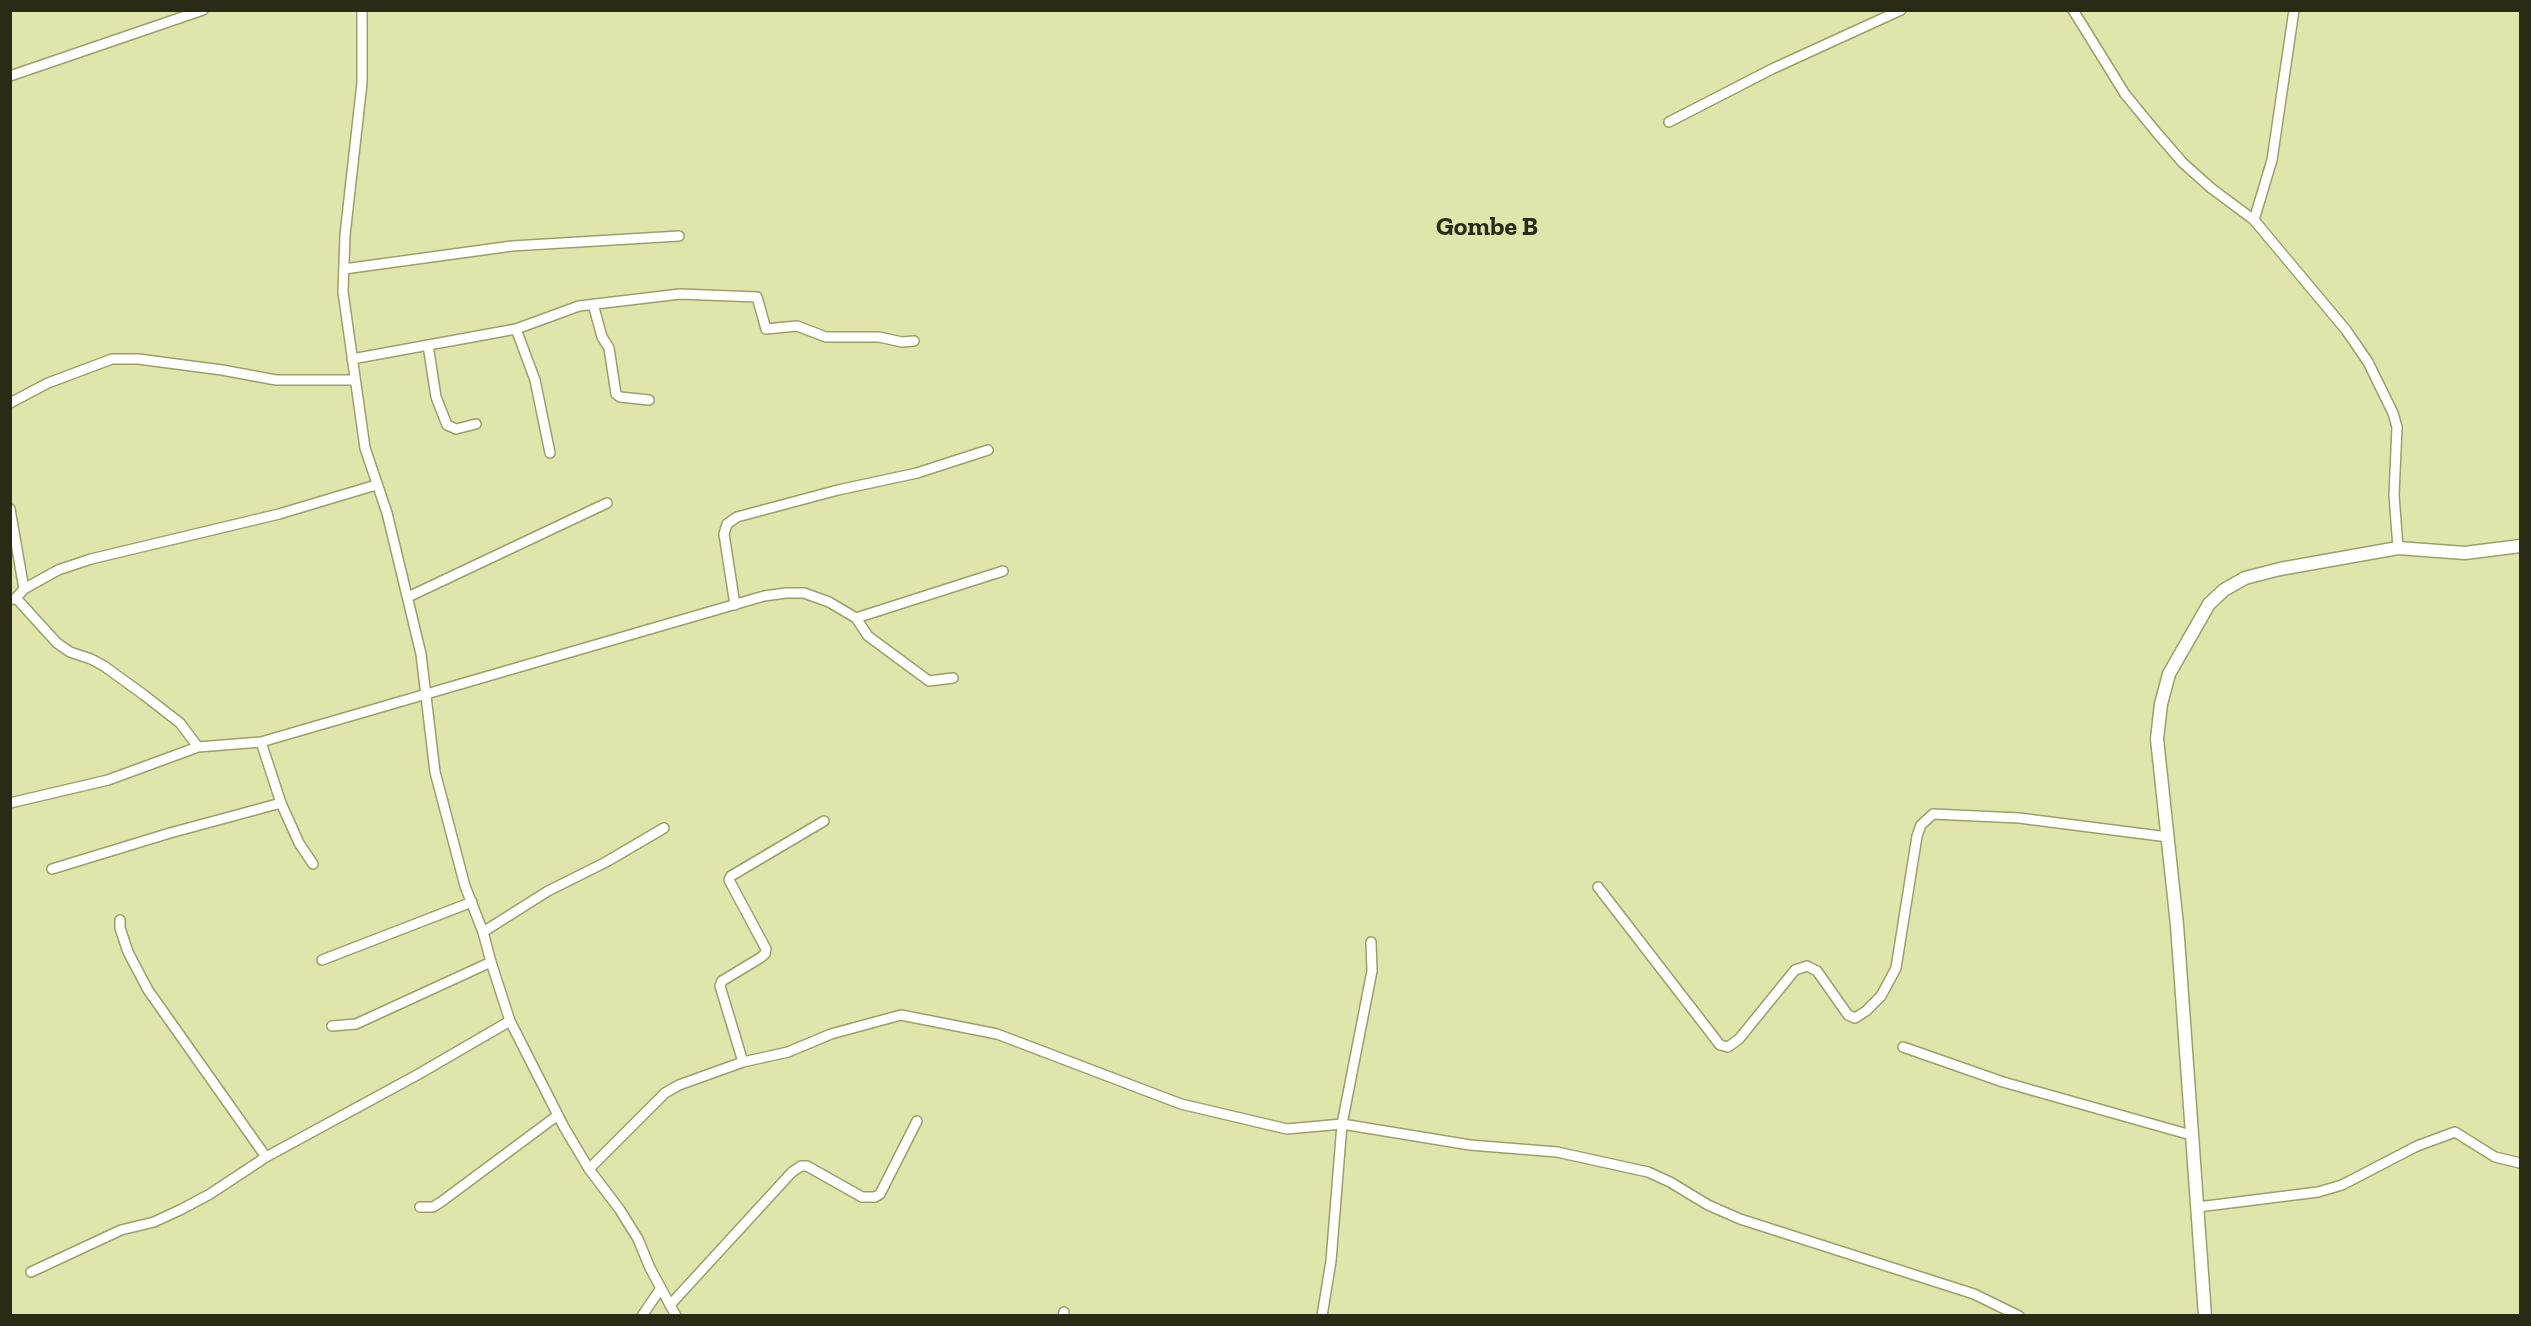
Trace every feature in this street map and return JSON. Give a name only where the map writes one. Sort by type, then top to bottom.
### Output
[{"type":"street","points":[[10,76],[203,10]]},
{"type":"street","points":[[362,10],[362,83],[345,235],[343,292],[365,448],[387,513],[421,654],[435,772],[465,886],[483,932],[510,1021],[558,1115],[589,1169],[620,1210],[638,1239],[676,1316]]},
{"type":"street","points":[[1668,122],[1772,69],[1901,10]]},
{"type":"street","points":[[2073,10],[2125,94],[2157,133],[2183,163],[2211,188],[2254,220],[2346,330],[2368,362],[2389,404],[2397,427],[2394,495],[2398,549]]},
{"type":"street","points":[[2254,220],[2272,160],[2294,10]]},
{"type":"street","points":[[344,269],[512,246],[679,236]]},
{"type":"street","points":[[352,359],[516,329],[550,315],[593,304],[680,294],[757,297],[766,329],[797,326],[826,337],[879,337],[902,342],[914,341]]},
{"type":"street","points":[[593,304],[602,337],[609,348],[616,394],[620,397],[649,400]]},
{"type":"street","points":[[516,329],[535,380],[550,453]]},
{"type":"street","points":[[428,345],[436,397],[447,425],[456,429],[476,424]]},
{"type":"street","points":[[10,403],[48,383],[112,359],[138,359],[222,370],[276,381],[354,380]]},
{"type":"street","points":[[735,605],[724,534],[727,524],[737,517],[838,490],[917,473],[988,450]]},
{"type":"street","points":[[198,747],[180,723],[104,666],[70,652],[57,643],[13,599],[24,589],[58,570],[91,559],[279,514],[376,485]]},
{"type":"street","points":[[408,597],[607,503]]},
{"type":"street","points":[[10,509],[24,589]]},
{"type":"street","points":[[2205,1316],[2177,925],[2157,739],[2161,704],[2169,674],[2209,604],[2224,590],[2245,578],[2280,569],[2398,549],[2465,553],[2520,546]]},
{"type":"street","points":[[856,618],[1003,571]]},
{"type":"street","points":[[10,803],[108,780],[198,747],[261,742],[764,596],[804,593],[829,602],[856,618],[868,636],[929,681],[953,678]]},
{"type":"street","points":[[261,742],[281,802],[299,843],[313,864]]},
{"type":"street","points":[[52,869],[281,802]]},
{"type":"street","points":[[1598,887],[1720,1045],[1728,1047],[1739,1039],[1796,970],[1807,966],[1816,971],[1848,1015],[1855,1018],[1881,996],[1896,968],[1920,825],[1934,814],[2019,818],[2168,837]]},
{"type":"street","points":[[743,1062],[720,986],[722,981],[765,954],[766,949],[729,880],[731,876],[824,821]]},
{"type":"street","points":[[483,932],[548,891],[606,862],[664,828]]},
{"type":"street","points":[[322,960],[472,902]]},
{"type":"street","points":[[120,920],[120,928],[128,952],[148,990],[266,1157]]},
{"type":"street","points":[[1322,1316],[1331,1261],[1342,1124],[1372,970],[1371,942]]},
{"type":"street","points":[[332,1026],[356,1024],[491,962]]},
{"type":"street","points":[[589,1169],[664,1094],[679,1085],[743,1062],[788,1052],[831,1034],[901,1015],[997,1034],[1181,1104],[1287,1129],[1342,1124],[1470,1145],[1557,1152],[1648,1172],[1670,1182],[1708,1205],[1740,1219],[1974,1294],[2019,1316]]},
{"type":"street","points":[[31,1272],[121,1230],[154,1222],[182,1209],[210,1194],[266,1157],[417,1075],[510,1021]]},
{"type":"street","points":[[1903,1047],[2068,1102],[2191,1135]]},
{"type":"street","points":[[420,1207],[433,1207],[441,1202],[558,1115]]},
{"type":"street","points":[[670,1305],[792,1172],[801,1166],[807,1166],[862,1197],[875,1197],[880,1194],[917,1121]]},
{"type":"street","points":[[2198,1207],[2318,1192],[2342,1185],[2446,1133],[2456,1132],[2495,1157],[2520,1163]]},
{"type":"street","points":[[642,1316],[661,1288]]},
{"type":"district","name":"Gombe B","points":[[1487,228]]}]
